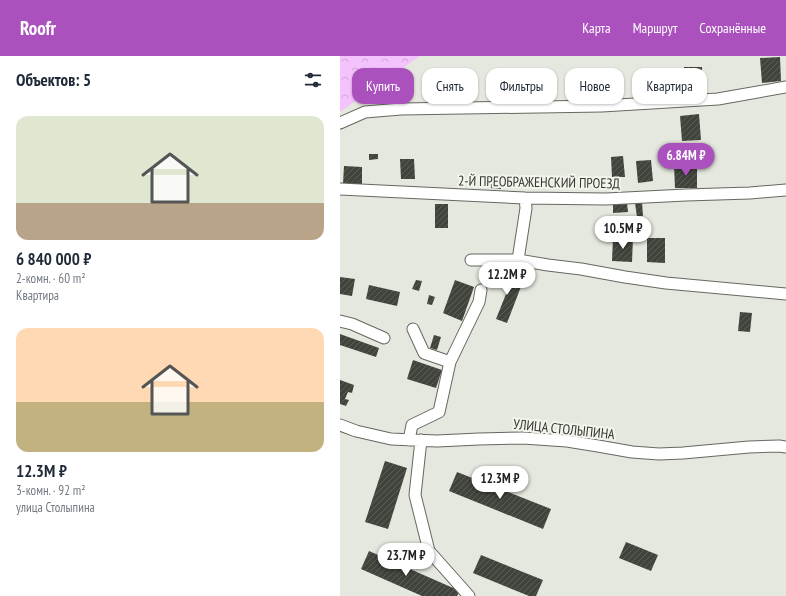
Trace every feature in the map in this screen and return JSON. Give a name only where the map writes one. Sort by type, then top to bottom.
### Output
[{"type":"street","points":[[340,123],[365,112],[401,109],[602,106],[718,99],[786,87]]},
{"type":"street","name":"2-Й ПРЕОБРАЖЕНСКИЙ ПРОЕЗД","points":[[340,189],[525,198],[606,200],[786,190]]},
{"type":"street","points":[[518,260],[526,208],[525,198]]},
{"type":"street","points":[[471,260],[518,260],[666,283],[786,294]]},
{"type":"street","points":[[408,440],[412,425],[439,412],[450,362],[479,302],[481,290]]},
{"type":"street","points":[[340,321],[352,324],[384,338]]},
{"type":"street","points":[[413,330],[424,353],[450,362]]},
{"type":"street","name":"УЛИЦА СТОЛЫПИНА","points":[[340,425],[356,431],[391,439],[437,441],[523,438],[567,441],[632,452],[659,454],[683,454],[749,447],[786,447]]},
{"type":"street","points":[[421,440],[415,495],[429,551],[469,596]]},
{"type":"green space","points":[[340,56],[420,56],[403,68],[352,68],[352,104],[340,112]]},
{"type":"building","points":[[780,57],[781,81],[762,83],[760,58]]},
{"type":"building","points":[[684,67],[702,67],[702,68]]},
{"type":"building","points":[[699,114],[701,140],[682,141],[680,116]]},
{"type":"building","points":[[369,154],[378,154],[378,159],[369,160]]},
{"type":"building","points":[[623,156],[625,177],[612,177],[611,157]]},
{"type":"building","points":[[400,159],[414,159],[415,179],[401,179]]},
{"type":"building","points":[[651,160],[653,181],[638,183],[636,161]]},
{"type":"building","points":[[697,165],[697,188],[675,188],[674,166]]},
{"type":"building","points":[[344,166],[362,167],[362,184],[343,184]]},
{"type":"building","points":[[491,175],[502,175],[501,189],[491,188]]},
{"type":"building","points":[[642,202],[643,216],[637,217],[635,203]]},
{"type":"building","points":[[627,203],[628,212],[613,213],[613,204]]},
{"type":"building","points":[[435,204],[448,204],[448,228],[435,228]]},
{"type":"building","points":[[613,238],[633,238],[632,262],[612,261]]},
{"type":"building","points":[[647,238],[665,238],[665,263],[647,262]]},
{"type":"building","points":[[494,273],[522,284],[507,323],[496,319],[508,289],[491,282]]},
{"type":"building","points":[[340,277],[355,279],[352,296],[340,294]]},
{"type":"building","points":[[416,280],[422,281],[419,291],[412,289]]},
{"type":"building","points":[[455,280],[474,287],[462,321],[443,313]]},
{"type":"building","points":[[369,285],[400,292],[397,306],[366,299]]},
{"type":"building","points":[[429,295],[435,297],[432,305],[427,304]]},
{"type":"building","points":[[740,312],[752,313],[750,332],[738,331]]},
{"type":"building","points":[[340,334],[379,348],[376,357],[340,345]]},
{"type":"building","points":[[434,335],[441,337],[437,350],[430,348]]},
{"type":"building","points":[[413,360],[442,370],[436,388],[407,379]]},
{"type":"building","points":[[340,380],[354,385],[352,393],[348,392],[345,399],[349,400],[346,406],[340,404]]},
{"type":"building","points":[[385,461],[407,468],[388,529],[365,522]]},
{"type":"building","points":[[457,472],[551,509],[543,529],[449,491]]},
{"type":"building","points":[[626,542],[658,555],[651,571],[619,558]]},
{"type":"building","points":[[369,551],[460,591],[457,596],[422,596],[361,569]]},
{"type":"building","points":[[481,555],[543,580],[536,596],[529,596],[473,573]]}]
